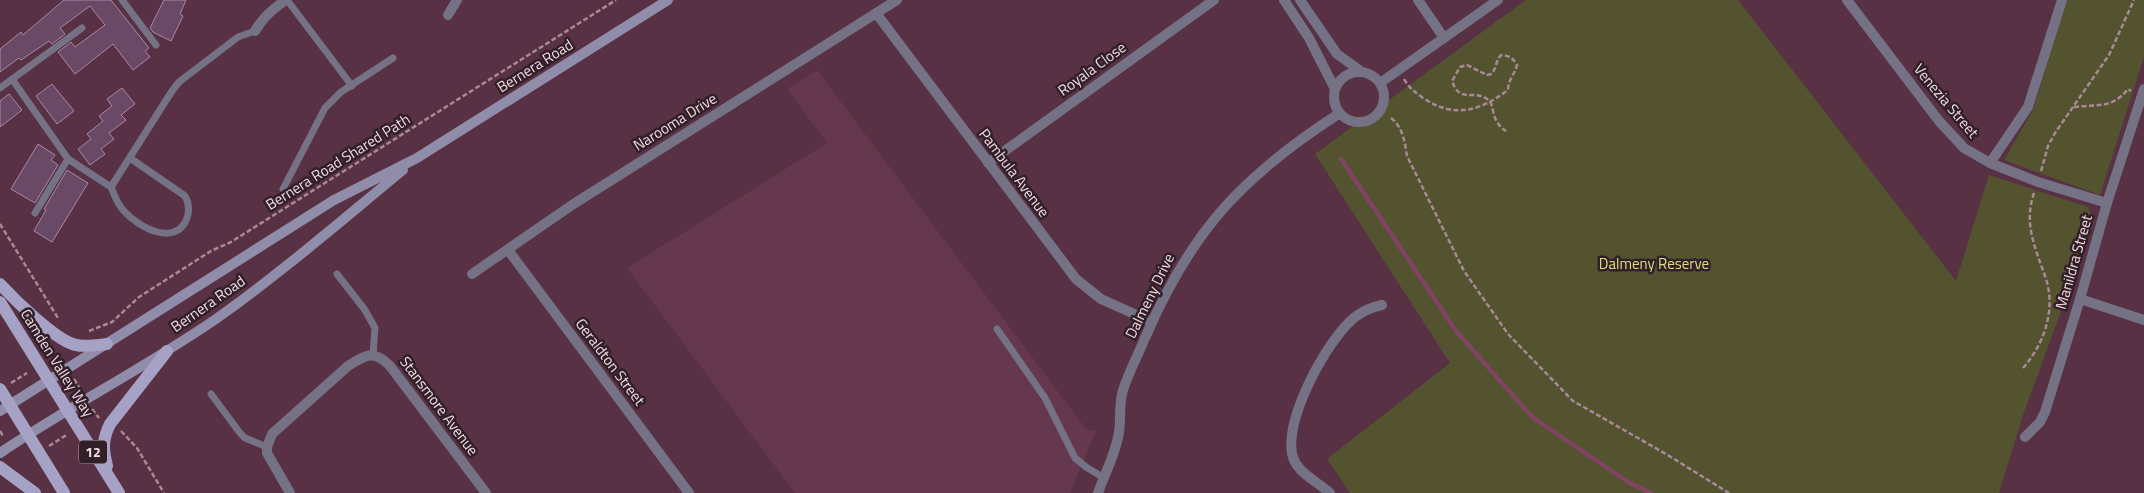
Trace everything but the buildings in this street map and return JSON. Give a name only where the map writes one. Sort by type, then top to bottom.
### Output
[{"type":"main road","name":"Bernera Road","points":[[5,408],[334,200],[417,158],[668,0]]},
{"type":"main road","name":"Bernera Road","points":[[0,453],[167,351],[217,318],[260,286],[417,158]]},
{"type":"main road","points":[[0,284],[14,299],[65,341],[75,345],[107,344]]},
{"type":"main road","name":"Camden Valley Way","points":[[0,302],[119,493]]},
{"type":"main road","points":[[111,480],[102,449],[104,436],[110,424],[167,351]]},
{"type":"main road","points":[[0,389],[5,408],[29,434],[64,493]]},
{"type":"main road","points":[[0,467],[35,493]]},
{"type":"street","points":[[255,31],[262,19],[270,11],[286,0]]},
{"type":"street","points":[[448,15],[457,0]]},
{"type":"street","name":"Narooma Drive","points":[[472,274],[565,209],[897,0]]},
{"type":"street","name":"Royala Close","points":[[988,163],[1214,0]]},
{"type":"street","points":[[1284,0],[1309,38],[1335,89]]},
{"type":"street","points":[[1300,0],[1337,54],[1380,83],[1384,101],[1380,110],[1373,118],[1358,122],[1348,120],[1340,113],[1334,99],[1335,89],[1344,77],[1353,73],[1363,72]]},
{"type":"street","points":[[1418,0],[1444,38]]},
{"type":"street","points":[[1380,83],[1498,0]]},
{"type":"street","name":"Venezia Street","points":[[1847,0],[1939,121],[1964,148],[1990,164],[2038,182],[2107,203]]},
{"type":"street","points":[[1990,164],[2028,107],[2062,0]]},
{"type":"street","name":"Pambula Avenue","points":[[876,13],[1076,279],[1101,299],[1152,322]]},
{"type":"street","name":"Manildra Street","points":[[2025,437],[2040,422],[2045,412],[2107,203],[2141,107],[2143,92]]},
{"type":"street","name":"Dalmeny Drive","points":[[1098,493],[1118,436],[1122,394],[1152,322],[1182,263],[1222,208],[1268,164],[1340,113]]},
{"type":"street","name":"Geraldton Street","points":[[508,250],[689,493]]},
{"type":"street","points":[[2080,299],[2144,320]]},
{"type":"street","points":[[1330,493],[1294,462],[1291,443],[1297,415],[1316,368],[1340,333],[1355,317],[1373,307],[1382,305]]},
{"type":"street","points":[[290,493],[270,461],[267,447],[276,430],[348,366],[361,358],[373,355]]},
{"type":"street","name":"Stansmore Avenue","points":[[373,355],[384,359],[390,366],[486,493]]},
{"type":"lane","points":[[122,0],[156,45]]},
{"type":"lane","points":[[286,0],[352,86]]},
{"type":"lane","points":[[0,88],[82,28]]},
{"type":"lane","points":[[112,187],[172,90],[179,82],[238,37],[255,31]]},
{"type":"lane","points":[[283,189],[325,108],[352,86],[393,58]]},
{"type":"lane","points":[[12,79],[68,159],[112,187],[116,202],[146,228],[168,234],[176,232],[184,224],[189,204],[185,196],[130,158]]},
{"type":"lane","points":[[35,213],[68,159]]},
{"type":"lane","points":[[337,274],[375,328],[373,355]]},
{"type":"lane","points":[[996,329],[1045,398],[1075,458],[1104,478]]},
{"type":"lane","points":[[211,394],[240,433],[250,441],[267,447]]},
{"type":"path","name":"Bernera Road Shared Path","points":[[84,332],[112,322],[139,297],[211,251],[231,242],[616,0]]},
{"type":"path","points":[[1398,69],[1410,89],[1430,102],[1451,111],[1471,109],[1491,103],[1508,90],[1508,84],[1516,71],[1517,65],[1513,58],[1501,55],[1492,74],[1487,75],[1467,65],[1460,67],[1453,76],[1452,81],[1455,90],[1460,94],[1482,96],[1491,103],[1495,121],[1506,131]]},
{"type":"path","points":[[2074,107],[2113,103],[2128,90],[2143,92]]},
{"type":"path","points":[[1391,118],[1396,122],[1404,140],[1407,156],[1464,271],[1508,334],[1572,401],[1666,454],[1729,493]]},
{"type":"path","points":[[0,224],[64,324]]},
{"type":"path","points":[[39,451],[96,416],[68,369]]},
{"type":"path","points":[[119,429],[137,448],[164,493]]},
{"type":"shaded area","points":[[817,70],[1086,429],[1096,431],[1070,493],[795,493],[627,268],[827,143],[787,89]]},
{"type":"green space","name":"Dalmeny Reserve","points":[[1526,0],[1738,0],[1956,281],[1989,175],[2088,207],[2094,221],[2023,415],[1999,493],[1350,493],[1327,459],[1450,363],[1315,154]]},
{"type":"green space","points":[[2066,0],[2144,0],[2144,57],[2100,195],[2004,160],[2034,108]]},
{"type":"waterway","points":[[1341,159],[1456,331],[1532,417],[1628,482],[1651,493]]}]
